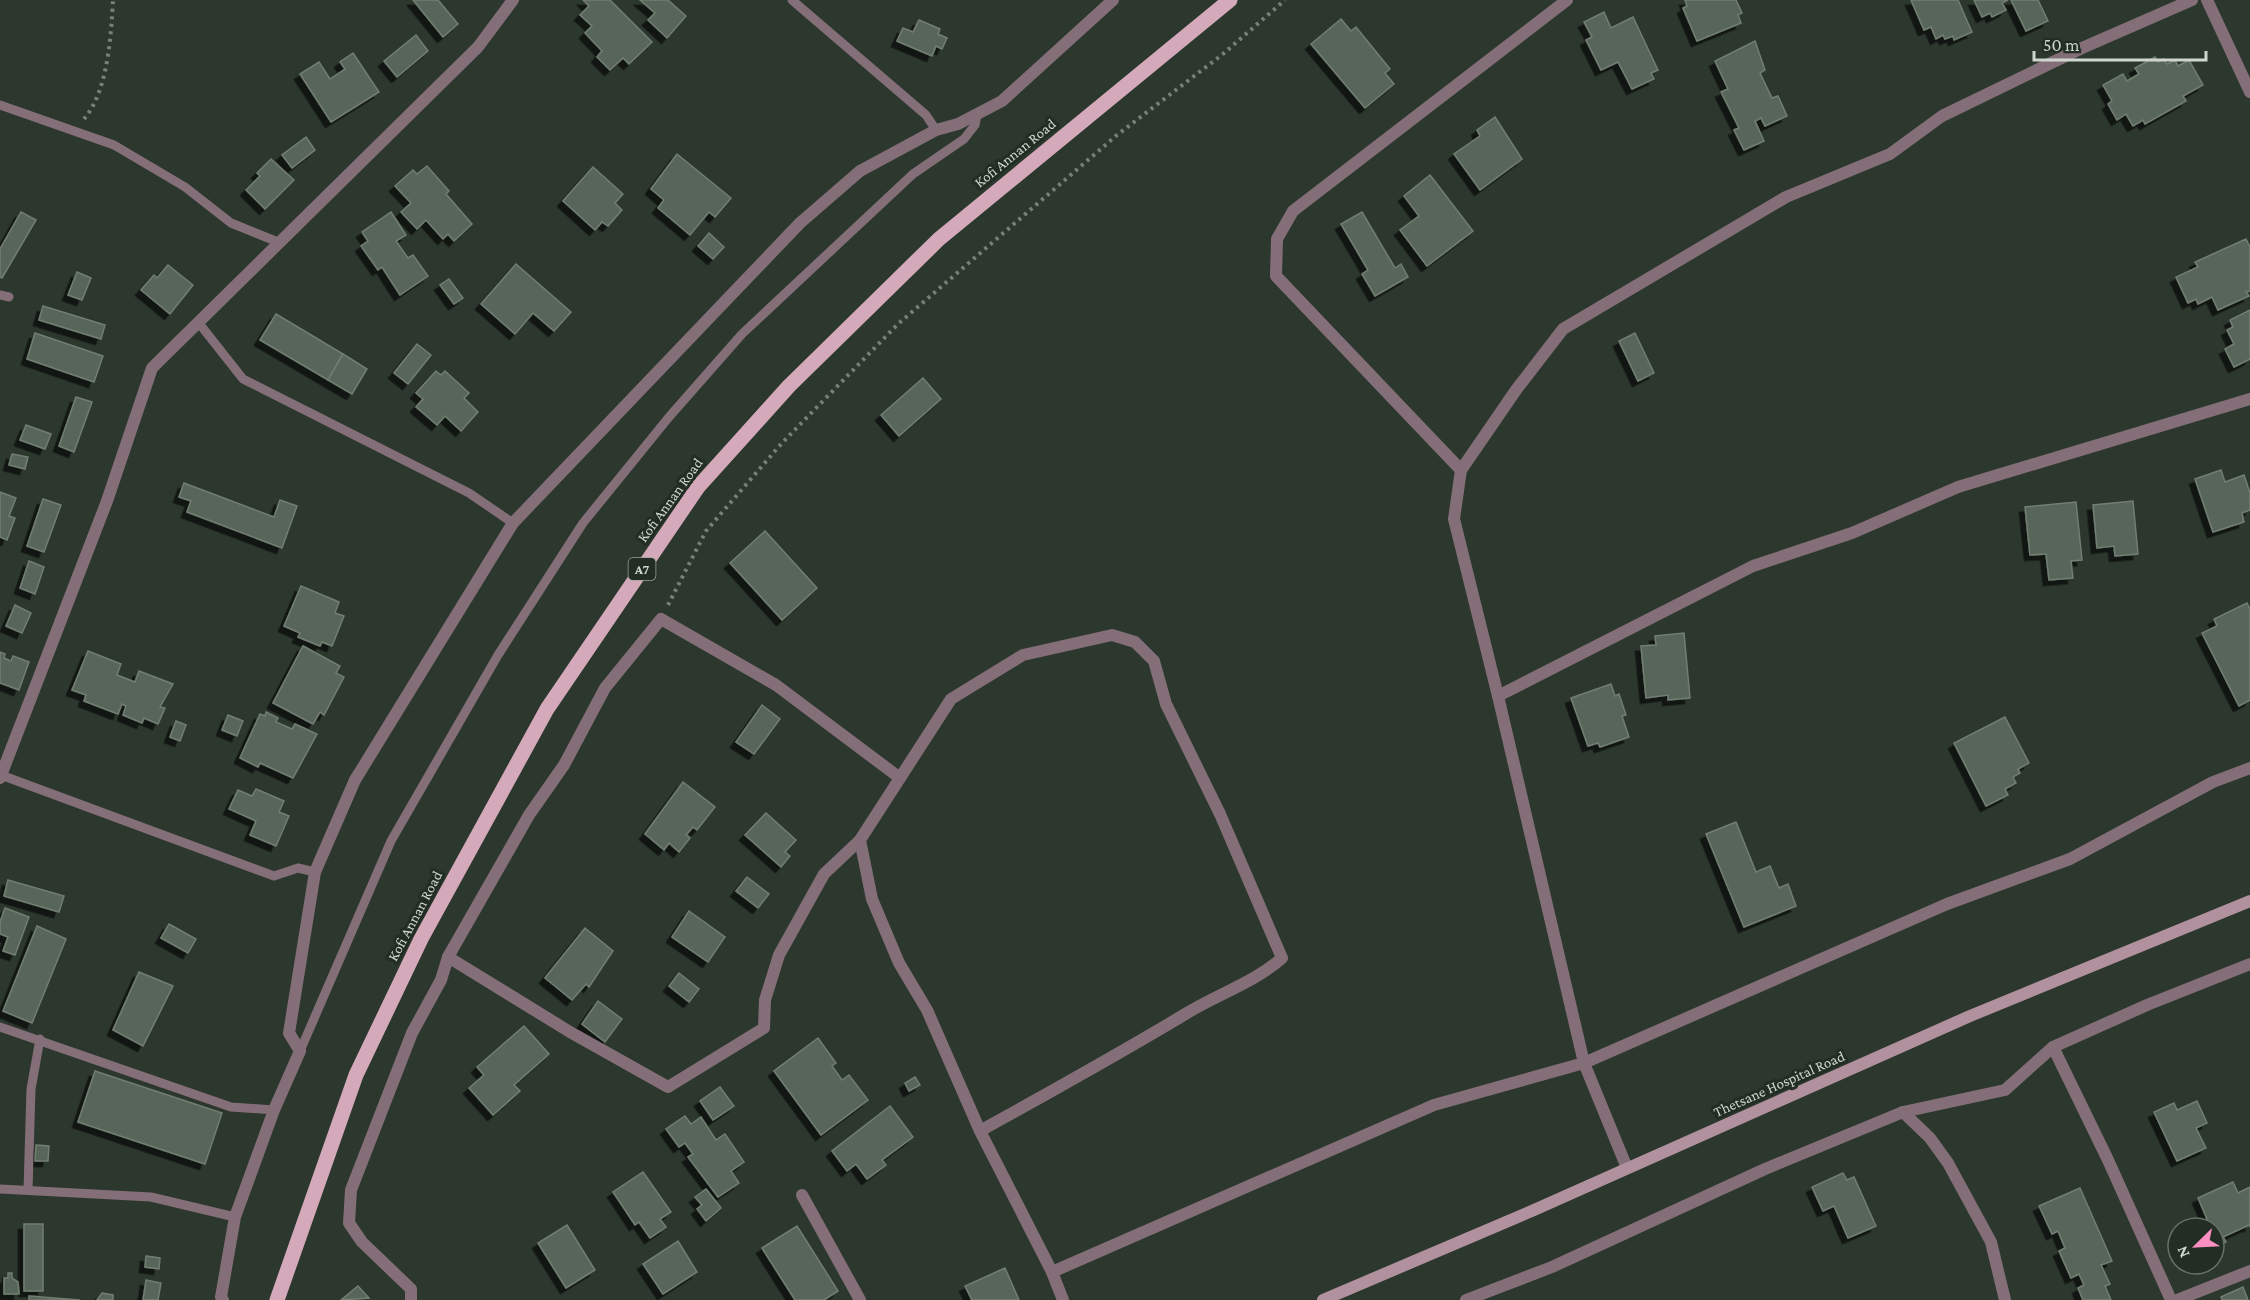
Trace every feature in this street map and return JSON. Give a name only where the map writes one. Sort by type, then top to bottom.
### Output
[{"type":"main road","name":"Kofi Annan Road","points":[[277,1300],[356,1075],[421,939],[547,709],[698,487],[789,386],[939,239],[1230,0]]},
{"type":"main road","name":"Thetsane Hospital Road","points":[[1323,1300],[1970,1016],[2250,901]]},
{"type":"street","points":[[1,777],[107,501],[152,368],[478,47],[513,0]]},
{"type":"street","points":[[223,1300],[221,1297],[235,1217],[274,1110],[300,1051],[289,1033],[315,872],[355,780],[513,523],[800,223],[860,171],[936,130],[976,115],[1002,101],[1113,0]]},
{"type":"street","points":[[1461,470],[1276,276],[1277,239],[1293,211],[1567,0]]},
{"type":"street","points":[[1627,1168],[1584,1063],[1454,519],[1461,470],[1516,390],[1563,330],[1786,197],[1890,154],[1942,116],[2082,48],[2192,0]]},
{"type":"street","points":[[2207,0],[2250,92]]},
{"type":"street","points":[[1498,696],[1753,566],[1852,533],[1958,487],[2250,399]]},
{"type":"street","points":[[411,1300],[411,1289],[362,1242],[349,1223],[351,1190],[412,1033],[441,980],[448,957],[529,815],[564,765],[605,688],[661,619],[776,685],[900,778]]},
{"type":"street","points":[[448,957],[570,1032],[668,1087],[764,1028],[765,1000],[779,955],[824,874],[860,840],[951,699],[1023,655],[1112,635],[1135,642],[1154,660],[1166,704],[1220,814],[1282,958],[1270,968],[1188,1012],[1140,1043],[980,1131]]},
{"type":"street","points":[[1052,1272],[1434,1105],[1584,1063],[1947,904],[2070,859],[2213,783],[2250,768]]},
{"type":"street","points":[[860,840],[872,899],[899,963],[927,1010],[980,1131],[1052,1272],[1063,1300]]},
{"type":"street","points":[[1466,1300],[1552,1267],[1765,1169],[1903,1112],[2005,1090],[2053,1047],[2147,1005],[2250,964]]},
{"type":"street","points":[[2053,1047],[2108,1160],[2171,1300]]},
{"type":"street","points":[[1903,1112],[1930,1138],[1948,1164],[1991,1242],[2005,1300]]},
{"type":"street","points":[[802,1195],[860,1300]]},
{"type":"street","points":[[2177,1300],[2250,1271]]},
{"type":"lane","points":[[792,0],[926,115],[936,130]]},
{"type":"lane","points":[[0,105],[114,145],[185,187],[231,223],[278,242]]},
{"type":"lane","points":[[300,1051],[391,841],[498,655],[583,522],[669,417],[742,334],[913,174],[964,138],[975,125],[976,115]]},
{"type":"lane","points":[[198,322],[243,379],[469,493],[513,523]]},
{"type":"lane","points":[[1,777],[274,876],[298,868],[315,872]]},
{"type":"lane","points":[[0,1027],[231,1107],[274,1110]]},
{"type":"lane","points":[[28,1190],[31,1089],[40,1039]]},
{"type":"lane","points":[[0,1189],[151,1197],[235,1217]]},
{"type":"path","points":[[74,131],[94,107],[111,40],[113,0]]},
{"type":"path","points":[[661,619],[706,531],[782,443],[898,324],[1117,135],[1223,54],[1285,0]]},
{"type":"building","points":[[413,0],[438,0],[458,24],[443,37]]},
{"type":"building","points":[[583,0],[610,0],[652,42],[629,64],[623,58],[610,70],[597,57],[602,51],[585,33],[592,26],[580,15],[589,6]]},
{"type":"building","points":[[640,0],[668,0],[686,16],[667,38],[648,20],[655,13]]},
{"type":"building","points":[[1685,0],[1736,0],[1742,13],[1738,15],[1741,23],[1697,41],[1683,8],[1687,6]]},
{"type":"building","points":[[1911,0],[1958,0],[1972,32],[1954,40],[1953,36],[1945,39],[1943,35],[1936,39],[1931,27],[1924,30]]},
{"type":"building","points":[[1974,0],[2008,0],[2002,3],[2006,10],[1992,17],[1990,13],[1982,17]]},
{"type":"building","points":[[2011,0],[2038,0],[2048,21],[2026,31]]},
{"type":"building","points":[[1604,12],[1611,28],[1633,17],[1658,70],[1651,73],[1654,79],[1632,89],[1618,62],[1601,70],[1586,40],[1592,37],[1584,22]]},
{"type":"building","points":[[1341,19],[1351,31],[1356,27],[1390,69],[1385,73],[1394,84],[1365,108],[1311,44]]},
{"type":"building","points":[[919,20],[940,29],[938,34],[947,38],[942,49],[936,46],[932,56],[897,41],[903,28],[913,32]]},
{"type":"building","points":[[416,35],[428,51],[397,77],[384,61]]},
{"type":"building","points":[[1755,41],[1765,70],[1760,73],[1772,98],[1778,96],[1787,116],[1765,126],[1761,118],[1755,121],[1764,141],[1744,150],[1734,130],[1739,128],[1721,92],[1728,89],[1715,61]]},
{"type":"building","points":[[353,53],[379,92],[331,122],[300,74],[319,62],[330,79],[345,69],[340,62]]},
{"type":"building","points":[[2155,57],[2158,62],[2164,59],[2167,64],[2175,60],[2178,66],[2189,60],[2203,85],[2183,96],[2186,101],[2145,124],[2143,120],[2133,126],[2126,114],[2117,120],[2108,104],[2112,101],[2103,85],[2123,74],[2127,81],[2139,74],[2135,68]]},
{"type":"building","points":[[1495,117],[1522,159],[1480,190],[1454,154],[1480,136],[1477,130]]},
{"type":"building","points":[[306,137],[315,150],[292,168],[282,155]]},
{"type":"building","points":[[677,154],[731,198],[715,217],[709,212],[690,235],[658,208],[664,200],[651,189]]},
{"type":"building","points":[[271,159],[294,180],[265,209],[246,190],[260,176],[257,173]]},
{"type":"building","points":[[427,166],[449,191],[446,194],[472,224],[454,241],[448,234],[443,239],[426,220],[417,229],[401,212],[411,203],[395,186],[413,170],[417,174]]},
{"type":"building","points":[[593,167],[623,194],[615,203],[622,210],[608,226],[602,222],[595,230],[563,201]]},
{"type":"building","points":[[1430,175],[1473,231],[1427,266],[1400,230],[1419,216],[1404,196]]},
{"type":"building","points":[[21,212],[36,220],[2,278],[0,277],[0,249]]},
{"type":"building","points":[[391,212],[406,235],[396,241],[408,258],[413,255],[428,276],[400,295],[382,267],[378,270],[361,246],[368,241],[362,232]]},
{"type":"building","points":[[1362,212],[1395,268],[1401,264],[1408,277],[1375,296],[1362,274],[1368,270],[1341,224]]},
{"type":"building","points":[[709,233],[724,247],[713,259],[698,246]]},
{"type":"building","points":[[2246,239],[2250,247],[2250,291],[2246,292],[2249,296],[2218,310],[2212,297],[2198,304],[2196,299],[2188,303],[2176,277],[2198,267],[2195,262]]},
{"type":"building","points":[[516,264],[571,312],[554,331],[533,313],[515,334],[481,304]]},
{"type":"building","points":[[168,265],[193,285],[170,314],[141,290],[154,275],[157,278]]},
{"type":"building","points":[[77,272],[91,278],[82,300],[68,295]]},
{"type":"building","points":[[449,279],[463,298],[454,304],[440,285]]},
{"type":"building","points":[[43,306],[105,325],[101,339],[39,320]]},
{"type":"building","points":[[2250,310],[2250,359],[2234,367],[2225,349],[2234,344],[2227,330],[2233,327],[2230,320]]},
{"type":"building","points":[[276,314],[343,354],[328,380],[260,340]]},
{"type":"building","points":[[35,333],[103,356],[94,382],[27,359]]},
{"type":"building","points":[[1635,333],[1654,373],[1638,381],[1619,341]]},
{"type":"building","points":[[417,344],[431,355],[408,384],[394,373]]},
{"type":"building","points":[[343,354],[367,369],[352,394],[328,380]]},
{"type":"building","points":[[436,371],[441,375],[445,371],[469,393],[464,398],[478,412],[461,431],[445,416],[437,425],[416,407],[423,399],[416,393]]},
{"type":"building","points":[[923,378],[941,399],[899,436],[881,415]]},
{"type":"building","points":[[76,397],[92,402],[74,452],[59,446]]},
{"type":"building","points":[[26,425],[51,434],[45,449],[20,440]]},
{"type":"building","points":[[12,454],[28,457],[25,469],[9,465]]},
{"type":"building","points":[[2221,470],[2225,482],[2244,475],[2250,493],[2250,510],[2242,513],[2244,522],[2213,532],[2195,479]]},
{"type":"building","points":[[184,483],[274,517],[280,500],[297,506],[282,548],[187,512],[191,501],[179,497]]},
{"type":"building","points":[[0,492],[16,498],[9,516],[15,518],[7,540],[0,537]]},
{"type":"building","points":[[43,499],[61,505],[44,552],[27,546]]},
{"type":"building","points":[[2133,501],[2138,554],[2115,556],[2114,546],[2097,548],[2093,505]]},
{"type":"building","points":[[2076,502],[2082,560],[2071,561],[2073,578],[2049,580],[2046,554],[2030,555],[2025,507]]},
{"type":"building","points":[[765,531],[817,588],[782,620],[730,563]]},
{"type":"building","points":[[29,561],[44,567],[35,594],[20,588]]},
{"type":"building","points":[[301,586],[339,602],[335,613],[344,616],[332,646],[322,642],[320,646],[298,637],[300,633],[284,626]]},
{"type":"building","points":[[2247,603],[2250,609],[2250,700],[2239,706],[2202,633],[2217,626],[2214,619]]},
{"type":"building","points":[[15,605],[31,613],[22,633],[6,626]]},
{"type":"building","points":[[1684,633],[1690,698],[1668,700],[1668,695],[1646,698],[1641,646],[1656,645],[1655,636]]},
{"type":"building","points":[[303,646],[340,666],[336,673],[344,677],[324,715],[320,712],[313,724],[273,703]]},
{"type":"building","points":[[88,651],[121,664],[117,675],[135,682],[139,671],[173,684],[160,707],[165,708],[158,724],[144,718],[142,723],[123,715],[126,706],[122,704],[118,714],[84,701],[86,695],[72,690]]},
{"type":"building","points":[[0,652],[5,654],[4,658],[11,661],[13,656],[29,662],[19,690],[0,683]]},
{"type":"building","points":[[1611,684],[1615,696],[1619,694],[1626,715],[1622,716],[1629,737],[1600,747],[1598,743],[1588,746],[1571,698]]},
{"type":"building","points":[[762,705],[780,719],[754,754],[736,742]]},
{"type":"building","points":[[266,712],[278,718],[276,722],[292,729],[295,724],[317,734],[293,778],[260,763],[258,767],[240,758],[260,714],[265,716]]},
{"type":"building","points":[[228,715],[243,721],[237,736],[222,730]]},
{"type":"building","points":[[2005,717],[2029,763],[2018,769],[2020,773],[2013,777],[2016,783],[2005,789],[2008,795],[1986,806],[1954,743]]},
{"type":"building","points":[[176,721],[186,725],[180,741],[170,737]]},
{"type":"building","points":[[683,782],[715,807],[697,830],[693,827],[686,835],[690,838],[679,852],[669,843],[664,850],[645,834]]},
{"type":"building","points":[[256,789],[284,801],[279,812],[289,816],[276,846],[250,835],[256,821],[229,809],[238,790],[252,796]]},
{"type":"building","points":[[766,813],[796,840],[785,852],[790,856],[781,867],[745,835]]},
{"type":"building","points":[[1736,822],[1756,872],[1770,866],[1779,888],[1788,884],[1796,906],[1744,927],[1706,834]]},
{"type":"building","points":[[747,877],[769,894],[758,908],[736,891]]},
{"type":"building","points":[[8,880],[64,896],[59,912],[4,896]]},
{"type":"building","points":[[5,908],[29,917],[15,955],[3,951],[8,937],[0,934],[0,922]]},
{"type":"building","points":[[689,911],[725,937],[708,962],[672,937]]},
{"type":"building","points":[[169,924],[196,939],[188,953],[161,938]]},
{"type":"building","points":[[37,926],[66,939],[32,1023],[3,1011]]},
{"type":"building","points":[[585,928],[613,951],[589,987],[586,984],[572,1000],[545,978]]},
{"type":"building","points":[[139,972],[173,986],[143,1046],[113,1030]]},
{"type":"building","points":[[679,973],[699,989],[689,1002],[669,986]]},
{"type":"building","points":[[598,1001],[622,1019],[605,1042],[582,1024]]},
{"type":"building","points":[[524,1026],[549,1054],[514,1085],[520,1091],[493,1115],[469,1088],[484,1075],[477,1067]]},
{"type":"building","points":[[818,1038],[836,1063],[832,1066],[842,1080],[849,1075],[868,1100],[821,1135],[774,1071]]},
{"type":"building","points":[[95,1071],[222,1113],[205,1164],[78,1122]]},
{"type":"building","points":[[915,1077],[920,1085],[909,1091],[905,1083]]},
{"type":"building","points":[[720,1087],[734,1106],[713,1120],[700,1101]]},
{"type":"building","points":[[2197,1101],[2207,1123],[2196,1128],[2206,1148],[2177,1161],[2154,1112],[2174,1103],[2177,1110]]},
{"type":"building","points":[[890,1106],[913,1137],[882,1160],[886,1165],[867,1179],[856,1164],[847,1171],[832,1151]]},
{"type":"building","points":[[685,1116],[691,1124],[701,1117],[716,1140],[725,1134],[744,1162],[731,1171],[739,1183],[718,1197],[688,1157],[693,1154],[685,1143],[679,1147],[666,1129]]},
{"type":"building","points":[[36,1145],[49,1146],[48,1161],[35,1161]]},
{"type":"building","points":[[643,1172],[671,1212],[660,1219],[666,1227],[650,1238],[639,1222],[635,1225],[613,1192]]},
{"type":"building","points":[[1843,1173],[1847,1180],[1854,1177],[1876,1226],[1848,1238],[1834,1206],[1823,1211],[1812,1187]]},
{"type":"building","points":[[2233,1182],[2238,1193],[2250,1187],[2250,1227],[2249,1225],[2226,1236],[2226,1216],[2206,1216],[2198,1198]]},
{"type":"building","points":[[2080,1188],[2112,1261],[2101,1265],[2110,1284],[2105,1286],[2111,1300],[2083,1300],[2078,1288],[2084,1285],[2079,1274],[2071,1278],[2059,1251],[2065,1248],[2058,1231],[2052,1234],[2039,1206]]},
{"type":"building","points":[[706,1189],[721,1208],[706,1221],[697,1209],[702,1205],[695,1197]]},
{"type":"building","points":[[24,1224],[43,1224],[43,1291],[24,1291]]},
{"type":"building","points":[[567,1225],[595,1270],[566,1288],[538,1243]]},
{"type":"building","points":[[797,1226],[838,1291],[824,1300],[795,1300],[762,1248]]},
{"type":"building","points":[[678,1241],[697,1272],[663,1294],[643,1264]]},
{"type":"building","points":[[146,1256],[160,1258],[159,1269],[145,1267]]},
{"type":"building","points":[[1005,1268],[1019,1300],[972,1300],[965,1286]]},
{"type":"building","points":[[8,1273],[12,1273],[12,1278],[18,1282],[19,1294],[4,1294],[4,1278],[8,1278]]},
{"type":"building","points":[[146,1280],[161,1283],[158,1300],[143,1300]]},
{"type":"building","points":[[358,1286],[369,1298],[341,1300]]},
{"type":"building","points":[[2243,1287],[2248,1300],[2222,1300],[2221,1297]]},
{"type":"building","points":[[102,1293],[113,1295],[113,1300],[97,1300]]},
{"type":"building","points":[[29,1296],[80,1300],[29,1300]]}]
